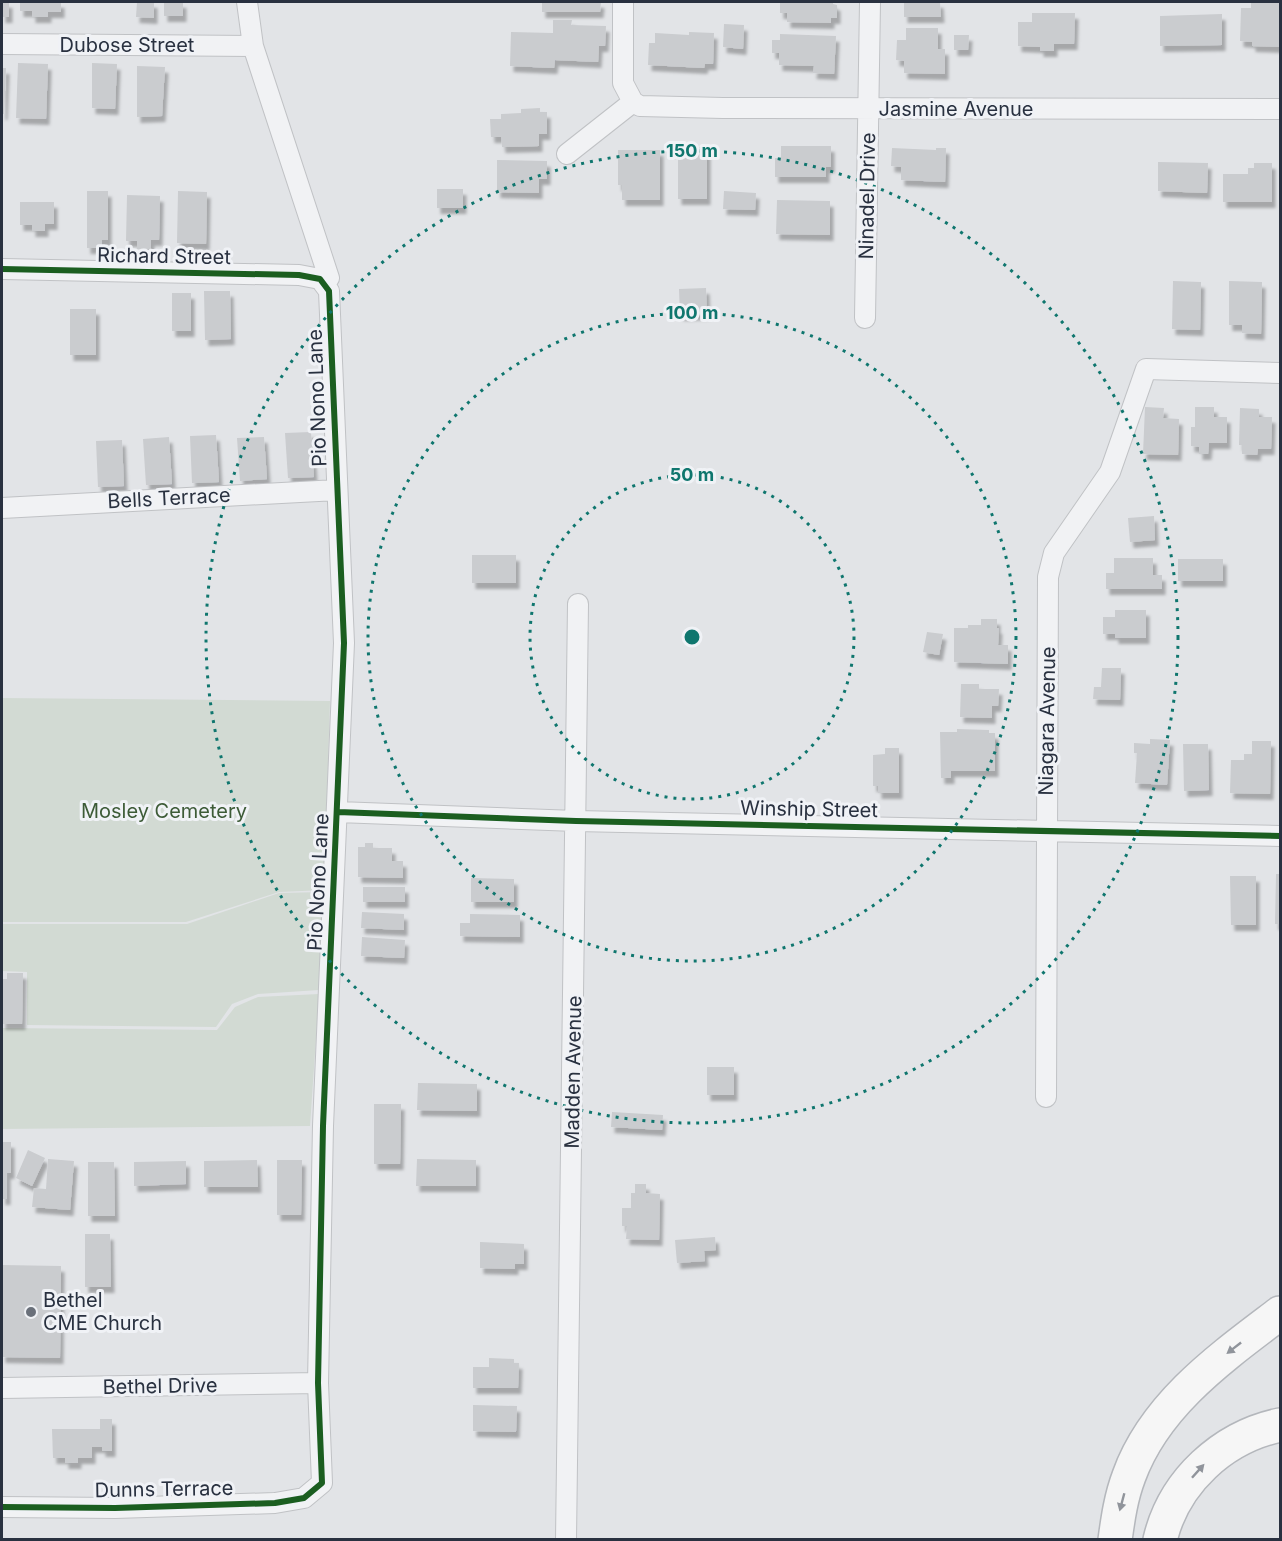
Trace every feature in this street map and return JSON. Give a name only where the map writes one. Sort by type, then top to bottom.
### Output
[{"type":"highway","points":[[1115,1539],[1119,1510],[1129,1476],[1143,1447],[1163,1415],[1229,1352],[1281,1312]]},
{"type":"highway","points":[[1160,1539],[1173,1505],[1204,1464],[1222,1449],[1246,1436],[1281,1425]]},
{"type":"street","name":"Pio Nono Lane","points":[[247,2],[253,46],[328,278],[324,284],[329,291],[344,644],[323,1126],[318,1383],[322,1483]]},
{"type":"street","points":[[567,154],[633,102],[623,83],[622,2]]},
{"type":"street","name":"Ninadel Drive","points":[[865,318],[870,2]]},
{"type":"street","name":"Dubose Street","points":[[2,44],[253,46]]},
{"type":"street","name":"Jasmine Avenue","points":[[633,102],[640,106],[869,109],[1281,109]]},
{"type":"street","name":"Richard Street","points":[[2,269],[299,275],[320,279],[324,284]]},
{"type":"street","name":"Niagara Avenue","points":[[1046,1097],[1048,577],[1054,553],[1110,472],[1146,369],[1281,373]]},
{"type":"street","name":"Bells Terrace","points":[[2,508],[337,490]]},
{"type":"street","name":"Madden Avenue","points":[[566,1539],[578,604]]},
{"type":"street","name":"Winship Street","points":[[338,812],[576,821],[1281,836]]},
{"type":"street","name":"Bethel Drive","points":[[2,1388],[318,1383]]},
{"type":"street","name":"Dunns Terrace","points":[[2,1507],[116,1508],[275,1503],[304,1498],[322,1483]]},
{"type":"green space","name":"Mosley Cemetery","points":[[2,698],[330,701],[324,890],[279,892],[186,922],[2,922]]},
{"type":"green space","points":[[324,892],[319,990],[258,994],[232,1004],[216,1027],[27,1025],[27,972],[2,971],[2,924],[187,924],[279,893]]},
{"type":"green space","points":[[319,994],[310,1126],[2,1129],[2,1028],[217,1030],[235,1007],[258,997]]},
{"type":"building","points":[[2,2],[9,2],[9,17],[2,17]]},
{"type":"building","points":[[20,2],[61,2],[61,12],[48,12],[48,17],[32,17],[32,11],[20,11]]},
{"type":"building","points":[[137,2],[154,2],[154,18],[136,17]]},
{"type":"building","points":[[164,2],[183,2],[183,16],[164,16]]},
{"type":"building","points":[[542,2],[601,2],[600,12],[542,12]]},
{"type":"building","points":[[780,2],[833,2],[837,5],[837,18],[831,18],[831,23],[787,22],[787,13],[780,13]]},
{"type":"building","points":[[904,2],[940,2],[941,17],[904,17]]},
{"type":"building","points":[[1251,2],[1280,2],[1280,47],[1252,46],[1252,42],[1240,41],[1241,8],[1251,8]]},
{"type":"building","points":[[1032,13],[1075,13],[1074,44],[1054,44],[1054,51],[1040,51],[1040,47],[1018,46],[1018,22],[1032,22]]},
{"type":"building","points":[[1222,14],[1222,45],[1160,46],[1160,16]]},
{"type":"building","points":[[553,20],[572,20],[571,25],[606,26],[605,46],[599,46],[598,62],[555,60],[554,68],[510,66],[511,32],[553,33]]},
{"type":"building","points":[[724,24],[744,25],[743,49],[723,47]]},
{"type":"building","points":[[906,28],[938,28],[938,49],[945,49],[945,74],[904,73],[904,61],[896,60],[897,40],[906,40]]},
{"type":"building","points":[[689,32],[714,33],[713,64],[705,64],[704,68],[648,65],[649,43],[655,43],[655,33],[689,35]]},
{"type":"building","points":[[780,34],[836,36],[834,74],[813,73],[814,66],[779,65],[779,53],[772,53],[772,40],[780,40]]},
{"type":"building","points":[[954,35],[969,35],[968,50],[954,50]]},
{"type":"building","points":[[18,63],[48,64],[46,119],[16,118]]},
{"type":"building","points":[[92,63],[117,64],[115,109],[92,108]]},
{"type":"building","points":[[137,66],[165,67],[162,116],[137,117]]},
{"type":"building","points":[[2,68],[6,68],[4,114],[2,114]]},
{"type":"building","points":[[540,108],[540,112],[547,112],[547,134],[539,134],[539,146],[502,147],[501,137],[491,137],[490,119],[501,119],[501,114],[521,113],[521,109]]},
{"type":"building","points":[[781,146],[831,146],[831,167],[826,167],[826,177],[775,177],[775,158],[781,158]]},
{"type":"building","points":[[691,147],[707,147],[707,199],[678,199],[678,156],[691,156]]},
{"type":"building","points":[[892,148],[936,150],[936,148],[946,148],[945,182],[901,180],[901,167],[891,166]]},
{"type":"building","points":[[618,150],[660,150],[660,200],[622,200],[622,185],[618,185]]},
{"type":"building","points":[[497,160],[547,161],[547,179],[539,179],[539,193],[497,192]]},
{"type":"building","points":[[1158,162],[1208,163],[1207,193],[1158,191]]},
{"type":"building","points":[[1254,163],[1272,163],[1272,202],[1223,202],[1223,174],[1248,174],[1248,168],[1254,168]]},
{"type":"building","points":[[437,189],[463,189],[463,208],[437,208]]},
{"type":"building","points":[[87,191],[108,191],[108,240],[102,240],[102,248],[87,248]]},
{"type":"building","points":[[178,191],[207,192],[206,244],[177,243]]},
{"type":"building","points":[[724,191],[756,193],[755,210],[723,209]]},
{"type":"building","points":[[127,195],[160,196],[159,240],[151,240],[151,249],[137,249],[137,241],[126,241]]},
{"type":"building","points":[[777,200],[830,201],[830,235],[776,234]]},
{"type":"building","points":[[20,202],[54,202],[54,224],[45,224],[45,231],[32,231],[32,225],[20,225]]},
{"type":"building","points":[[1173,281],[1201,282],[1200,330],[1172,329]]},
{"type":"building","points":[[1229,281],[1262,282],[1261,334],[1242,333],[1242,325],[1229,325]]},
{"type":"building","points":[[706,288],[707,314],[680,315],[679,289]]},
{"type":"building","points":[[204,291],[230,291],[231,339],[205,340]]},
{"type":"building","points":[[172,293],[191,293],[191,331],[172,331]]},
{"type":"building","points":[[70,309],[96,309],[96,355],[70,355]]},
{"type":"building","points":[[1145,407],[1164,408],[1163,418],[1179,419],[1178,455],[1143,454]]},
{"type":"building","points":[[1195,407],[1214,407],[1214,417],[1227,417],[1227,443],[1209,443],[1208,454],[1199,454],[1199,447],[1191,446],[1191,427],[1195,427]]},
{"type":"building","points":[[1240,408],[1259,409],[1259,417],[1272,417],[1271,449],[1258,449],[1257,455],[1242,454],[1242,445],[1239,445]]},
{"type":"building","points":[[311,432],[314,477],[288,478],[285,433]]},
{"type":"building","points":[[216,435],[219,482],[192,483],[190,436]]},
{"type":"building","points":[[169,437],[172,484],[146,485],[143,439]]},
{"type":"building","points":[[264,437],[267,479],[240,481],[237,438]]},
{"type":"building","points":[[122,440],[124,486],[98,487],[96,441]]},
{"type":"building","points":[[1154,516],[1155,540],[1130,542],[1128,518]]},
{"type":"building","points":[[472,555],[516,555],[516,583],[472,583]]},
{"type":"building","points":[[1114,558],[1153,558],[1153,575],[1162,575],[1162,589],[1106,589],[1106,573],[1114,573]]},
{"type":"building","points":[[1178,559],[1223,559],[1223,581],[1178,581]]},
{"type":"building","points":[[1115,610],[1146,610],[1146,638],[1115,638],[1115,634],[1103,634],[1103,617],[1115,617]]},
{"type":"building","points":[[981,619],[997,619],[998,645],[1008,645],[1008,664],[954,662],[954,628],[981,625]]},
{"type":"building","points":[[927,632],[943,634],[939,655],[923,652]]},
{"type":"building","points":[[1102,668],[1121,668],[1120,700],[1093,699],[1094,687],[1101,687]]},
{"type":"building","points":[[961,684],[979,684],[979,689],[999,689],[998,706],[992,706],[992,718],[960,717]]},
{"type":"building","points":[[957,729],[989,730],[989,733],[995,733],[995,771],[951,771],[951,778],[941,778],[940,732],[957,732]]},
{"type":"building","points":[[1150,739],[1170,740],[1167,785],[1135,783],[1137,753],[1134,753],[1134,743],[1150,744]]},
{"type":"building","points":[[1252,741],[1271,741],[1270,794],[1230,793],[1231,760],[1244,760],[1244,754],[1252,754]]},
{"type":"building","points":[[1183,744],[1208,744],[1209,790],[1184,791]]},
{"type":"building","points":[[885,748],[899,748],[899,793],[878,793],[878,786],[873,786],[873,755],[885,754]]},
{"type":"building","points":[[365,843],[373,843],[373,848],[392,848],[392,861],[403,861],[403,878],[358,877],[358,847],[365,847]]},
{"type":"building","points":[[1276,874],[1280,874],[1280,924],[1275,924]]},
{"type":"building","points":[[1230,876],[1256,876],[1256,925],[1231,925]]},
{"type":"building","points":[[471,878],[514,879],[514,902],[471,902]]},
{"type":"building","points":[[363,887],[405,887],[405,902],[363,902]]},
{"type":"building","points":[[362,912],[404,914],[404,930],[361,928]]},
{"type":"building","points":[[470,914],[520,915],[520,937],[460,936],[460,923],[470,923]]},
{"type":"building","points":[[362,937],[405,940],[404,958],[361,956]]},
{"type":"building","points":[[7,973],[23,973],[22,1024],[2,1024],[2,979],[7,979]]},
{"type":"building","points":[[707,1067],[734,1067],[734,1095],[707,1095]]},
{"type":"building","points":[[418,1083],[477,1084],[477,1111],[417,1110]]},
{"type":"building","points":[[374,1104],[401,1104],[400,1164],[374,1164]]},
{"type":"building","points":[[612,1112],[663,1115],[662,1130],[611,1127]]},
{"type":"building","points":[[2,1142],[11,1142],[11,1173],[7,1173],[7,1199],[2,1199]]},
{"type":"building","points":[[28,1150],[45,1158],[32,1186],[16,1178]]},
{"type":"building","points":[[48,1159],[74,1161],[70,1210],[32,1207],[34,1188],[46,1189]]},
{"type":"building","points":[[417,1159],[476,1160],[476,1186],[416,1186]]},
{"type":"building","points":[[257,1160],[258,1187],[204,1187],[204,1161]]},
{"type":"building","points":[[277,1160],[302,1160],[301,1215],[277,1215]]},
{"type":"building","points":[[186,1161],[186,1184],[134,1186],[134,1162]]},
{"type":"building","points":[[88,1162],[114,1162],[115,1216],[88,1216]]},
{"type":"building","points":[[635,1184],[646,1184],[646,1193],[660,1194],[659,1240],[626,1239],[627,1226],[622,1226],[622,1208],[631,1208],[631,1193],[635,1193]]},
{"type":"building","points":[[85,1234],[110,1234],[111,1287],[85,1287]]},
{"type":"building","points":[[715,1237],[716,1250],[704,1251],[705,1261],[677,1263],[675,1240]]},
{"type":"building","points":[[480,1242],[524,1244],[524,1264],[515,1264],[515,1269],[480,1268]]},
{"type":"building","name":"Bethel CME Church","points":[[2,1265],[61,1266],[60,1358],[2,1357]]},
{"type":"building","points":[[489,1358],[514,1359],[514,1363],[519,1363],[518,1388],[473,1388],[473,1367],[489,1367]]},
{"type":"building","points":[[473,1405],[517,1406],[516,1432],[473,1431]]},
{"type":"building","points":[[100,1419],[112,1419],[112,1451],[102,1451],[102,1447],[92,1447],[92,1458],[78,1458],[78,1463],[65,1463],[65,1458],[53,1458],[52,1429],[100,1429]]},
{"type":"cycle path","points":[[2,269],[299,275],[320,279],[329,291],[344,643],[323,1126],[318,1383],[322,1483],[304,1498],[275,1503],[115,1508],[2,1507]]},
{"type":"cycle path","points":[[338,812],[576,821],[1280,836]]},
{"type":"place","name":"Bethel CME Church","points":[[31,1312]]}]
